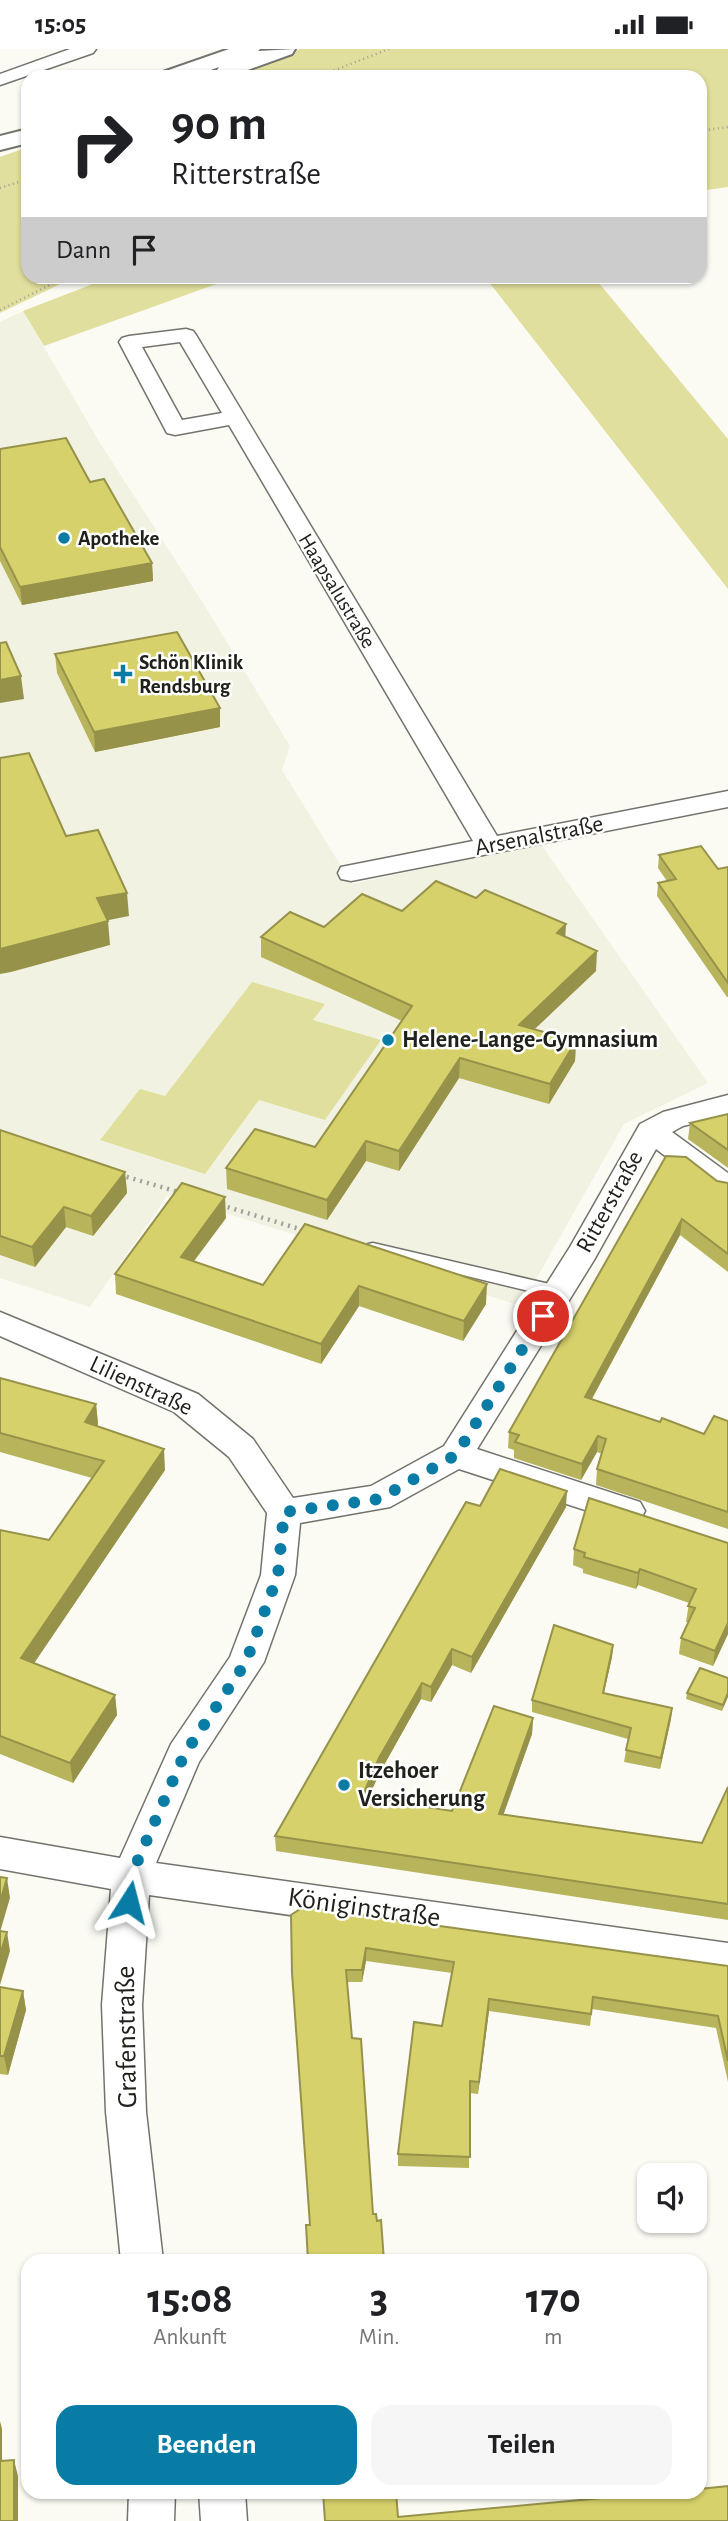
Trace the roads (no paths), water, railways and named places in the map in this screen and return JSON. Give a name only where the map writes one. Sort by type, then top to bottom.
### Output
[{"type":"highway","points":[[190,70],[249,49]]},
{"type":"highway","points":[[228,70],[284,49]]},
{"type":"highway","points":[[0,131],[21,125]]},
{"type":"highway","points":[[0,143],[21,137]]},
{"type":"street","points":[[28,70],[87,49]]},
{"type":"street","points":[[0,80],[21,73]]},
{"type":"street","name":"Haapsalustraße","points":[[233,418],[175,428],[129,342],[186,335],[489,845]]},
{"type":"street","name":"Arsenalstraße","points":[[351,873],[728,799]]},
{"type":"street","points":[[728,1105],[673,1119],[651,1131],[728,1188]]},
{"type":"street","name":"Ritterstraße","points":[[284,1512],[379,1499],[456,1455],[558,1293],[651,1131]]},
{"type":"street","name":"Lilienstraße","points":[[0,1323],[186,1403],[241,1448],[284,1512]]},
{"type":"street","points":[[456,1455],[663,1523]]},
{"type":"street","points":[[131,1876],[184,1755],[246,1662],[278,1575],[284,1512]]},
{"type":"street","name":"Königinstraße","points":[[0,1853],[131,1876],[728,1960]]},
{"type":"street","name":"Grafenstraße","points":[[131,1876],[122,2005],[126,2112],[141,2254]]},
{"type":"street","name":"Grafenstraße","points":[[136,2199],[163,2254]]},
{"type":"street","points":[[151,2521],[152,2499]]},
{"type":"street","points":[[222,2499],[224,2521]]},
{"type":"lane","points":[[337,1240],[558,1293]]},
{"type":"place","name":"Apotheke","points":[[64,538]]},
{"type":"place","name":"Schön Klinik Rendsburg","points":[[123,674]]},
{"type":"place","name":"Helene-Lange-Gymnasium","points":[[388,1040]]},
{"type":"place","name":"Itzehoer Versicherung","points":[[344,1785]]}]
